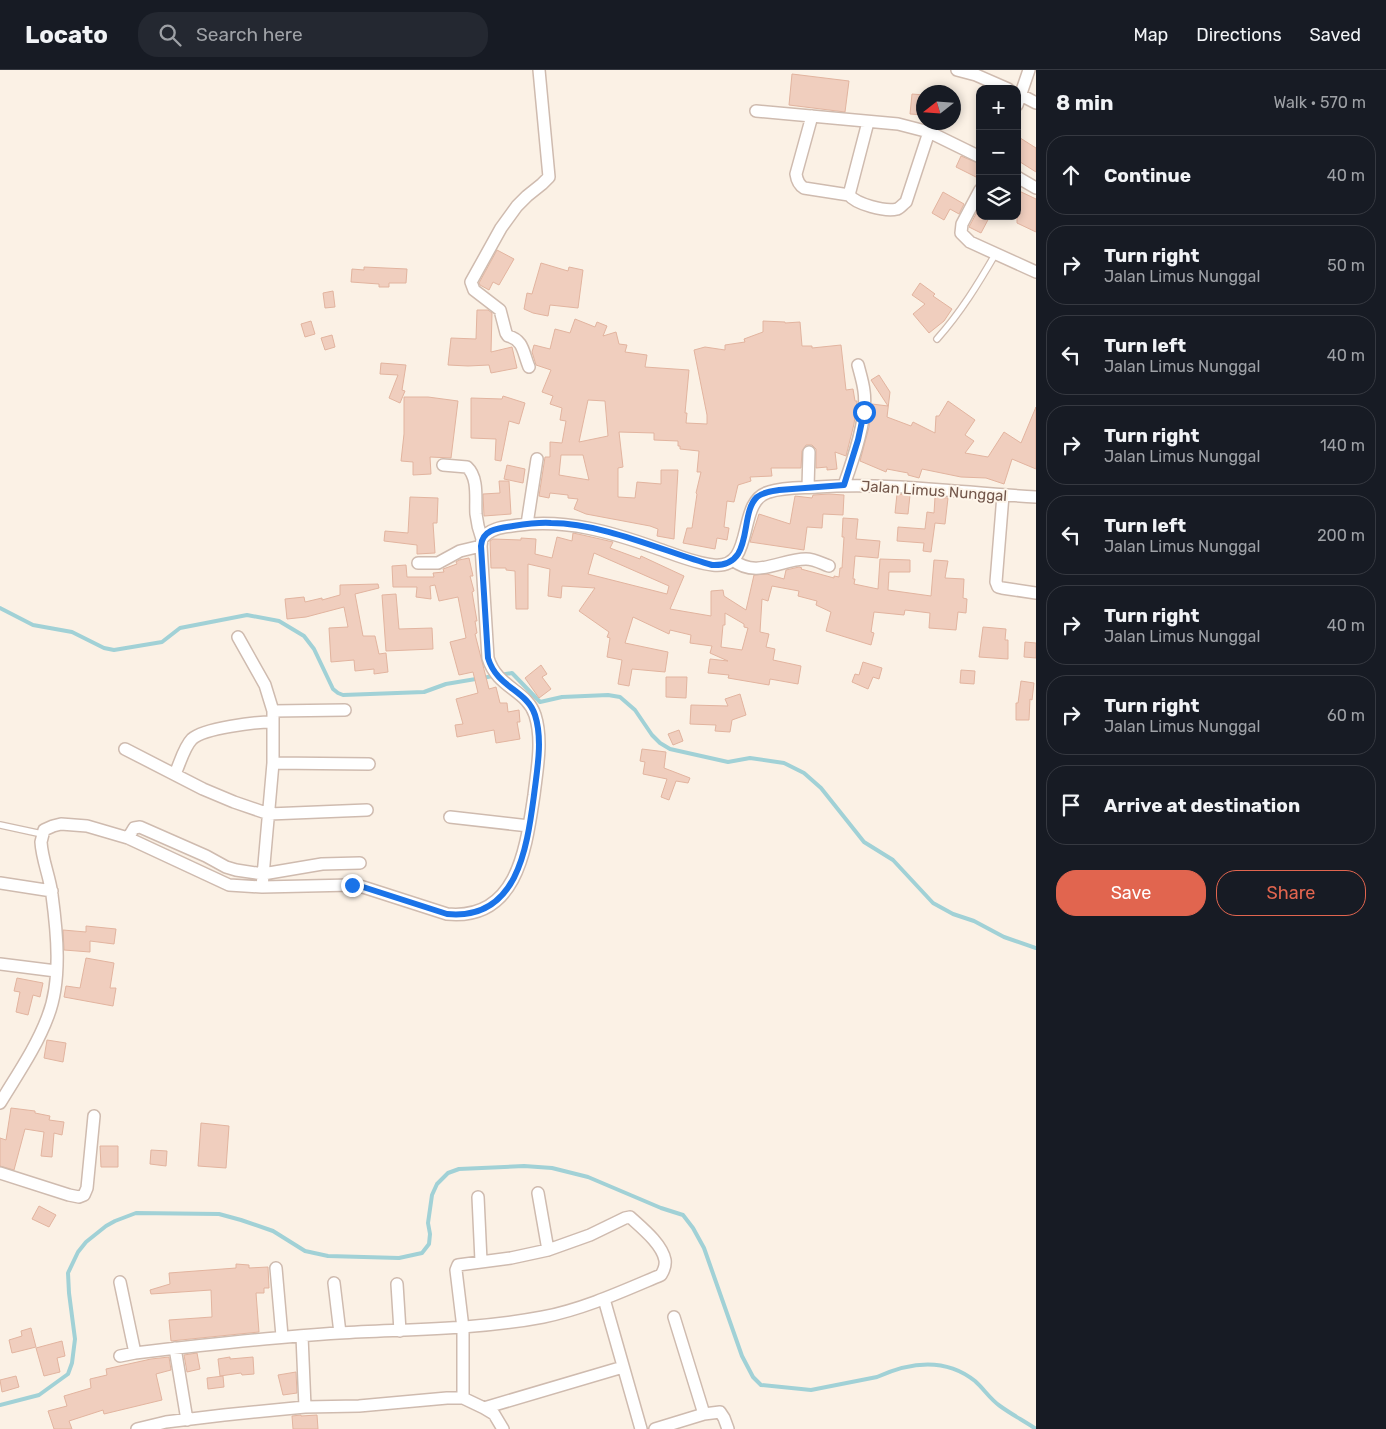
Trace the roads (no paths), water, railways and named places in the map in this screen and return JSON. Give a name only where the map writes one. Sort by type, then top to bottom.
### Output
[{"type":"street","points":[[529,366],[520,343],[506,333],[500,310],[474,290],[470,282],[501,228],[517,206],[549,177],[539,70]]},
{"type":"street","points":[[957,70],[976,75],[999,85]]},
{"type":"street","points":[[1021,91],[1028,70]]},
{"type":"street","points":[[1021,98],[1036,104]]},
{"type":"street","points":[[756,111],[898,124],[929,132],[976,155]]},
{"type":"street","points":[[812,116],[796,174],[800,186],[849,195],[855,201],[886,210],[898,208],[906,202],[929,132]]},
{"type":"street","points":[[849,195],[868,122]]},
{"type":"street","points":[[1021,180],[1036,188]]},
{"type":"street","points":[[976,198],[962,224],[961,233],[970,242],[1036,272]]},
{"type":"street","points":[[844,485],[858,440],[865,403],[858,364]]},
{"type":"street","points":[[808,487],[809,452]]},
{"type":"street","points":[[527,524],[537,459]]},
{"type":"street","points":[[0,1103],[38,1037],[48,1015],[53,997],[58,942],[52,891],[42,851],[42,834],[47,828],[61,824],[86,826],[128,838],[229,885],[352,885],[447,914],[473,913],[490,905],[509,887],[517,873],[529,826],[538,768],[538,727],[532,706],[502,681],[490,666],[487,649],[481,542],[476,516],[475,485],[472,473],[467,467],[443,465]]},
{"type":"street","name":"Jalan Limus Nunggal","points":[[733,560],[743,541],[752,506],[758,496],[770,491],[844,485],[894,486],[1036,498]]},
{"type":"street","points":[[1003,496],[996,582],[998,587],[1036,593]]},
{"type":"street","points":[[418,563],[438,563],[481,542],[485,534],[494,530],[527,524],[551,523],[574,524],[632,539],[712,565],[724,565],[733,560],[740,565],[752,568],[765,568],[812,559],[829,566]]},
{"type":"street","points":[[238,637],[265,685],[273,716],[273,763],[262,886]]},
{"type":"street","points":[[175,774],[189,743],[198,735],[273,716],[345,710]]},
{"type":"street","points":[[125,749],[203,789],[269,814],[367,810]]},
{"type":"street","points":[[273,763],[370,764]]},
{"type":"street","points":[[450,817],[529,826]]},
{"type":"street","points":[[128,838],[134,828],[140,827],[206,856],[226,867],[263,874],[322,864],[360,863]]},
{"type":"street","points":[[0,883],[52,891]]},
{"type":"street","points":[[0,964],[56,971]]},
{"type":"street","points":[[0,1173],[70,1195],[84,1195],[87,1188],[94,1116]]},
{"type":"street","points":[[538,1192],[548,1250]]},
{"type":"street","points":[[478,1197],[481,1261]]},
{"type":"street","points":[[120,1356],[282,1336],[463,1328],[497,1325],[545,1317],[604,1298],[661,1275],[665,1268],[665,1260],[656,1244],[645,1231],[630,1217],[621,1219],[590,1235],[548,1250],[511,1258],[460,1264],[456,1268],[463,1328],[463,1398]]},
{"type":"street","points":[[276,1268],[282,1336]]},
{"type":"street","points":[[120,1282],[135,1353]]},
{"type":"street","points":[[334,1283],[340,1333]]},
{"type":"street","points":[[397,1284],[400,1331]]},
{"type":"street","points":[[604,1298],[641,1429]]},
{"type":"street","points":[[674,1318],[704,1414]]},
{"type":"street","points":[[302,1336],[305,1407]]},
{"type":"street","points":[[175,1348],[187,1420]]},
{"type":"street","points":[[484,1408],[623,1367]]},
{"type":"street","points":[[137,1429],[166,1422],[305,1407],[360,1406],[447,1398],[463,1398],[484,1408],[494,1414],[503,1429]]},
{"type":"street","points":[[655,1429],[704,1414],[720,1412],[728,1429]]},
{"type":"lane","points":[[937,339],[955,319],[973,294],[996,253]]},
{"type":"lane","points":[[0,825],[42,834]]},
{"type":"waterway","points":[[0,608],[33,625],[72,632],[104,648],[114,650],[162,642],[180,628],[247,615],[279,621],[304,636],[314,649],[333,689],[343,695],[424,692],[446,684],[512,673],[540,702],[562,697],[608,695],[620,697],[635,710],[652,735],[670,749],[728,762],[750,758],[784,763],[804,773],[821,788],[864,842],[893,860],[933,903],[1004,937],[1036,948]]},
{"type":"waterway","points":[[0,1405],[39,1395],[68,1374],[72,1363],[75,1339],[68,1273],[78,1252],[86,1242],[115,1221],[136,1213],[219,1214],[273,1231],[305,1251],[328,1256],[399,1258],[422,1253],[429,1244],[428,1223],[432,1195],[437,1184],[448,1173],[459,1169],[524,1166],[552,1168],[588,1177],[661,1208],[683,1215],[704,1248],[742,1356],[753,1377],[761,1385],[811,1390],[877,1377],[915,1365],[940,1365],[964,1373],[975,1381],[1000,1406],[1036,1429]]}]
